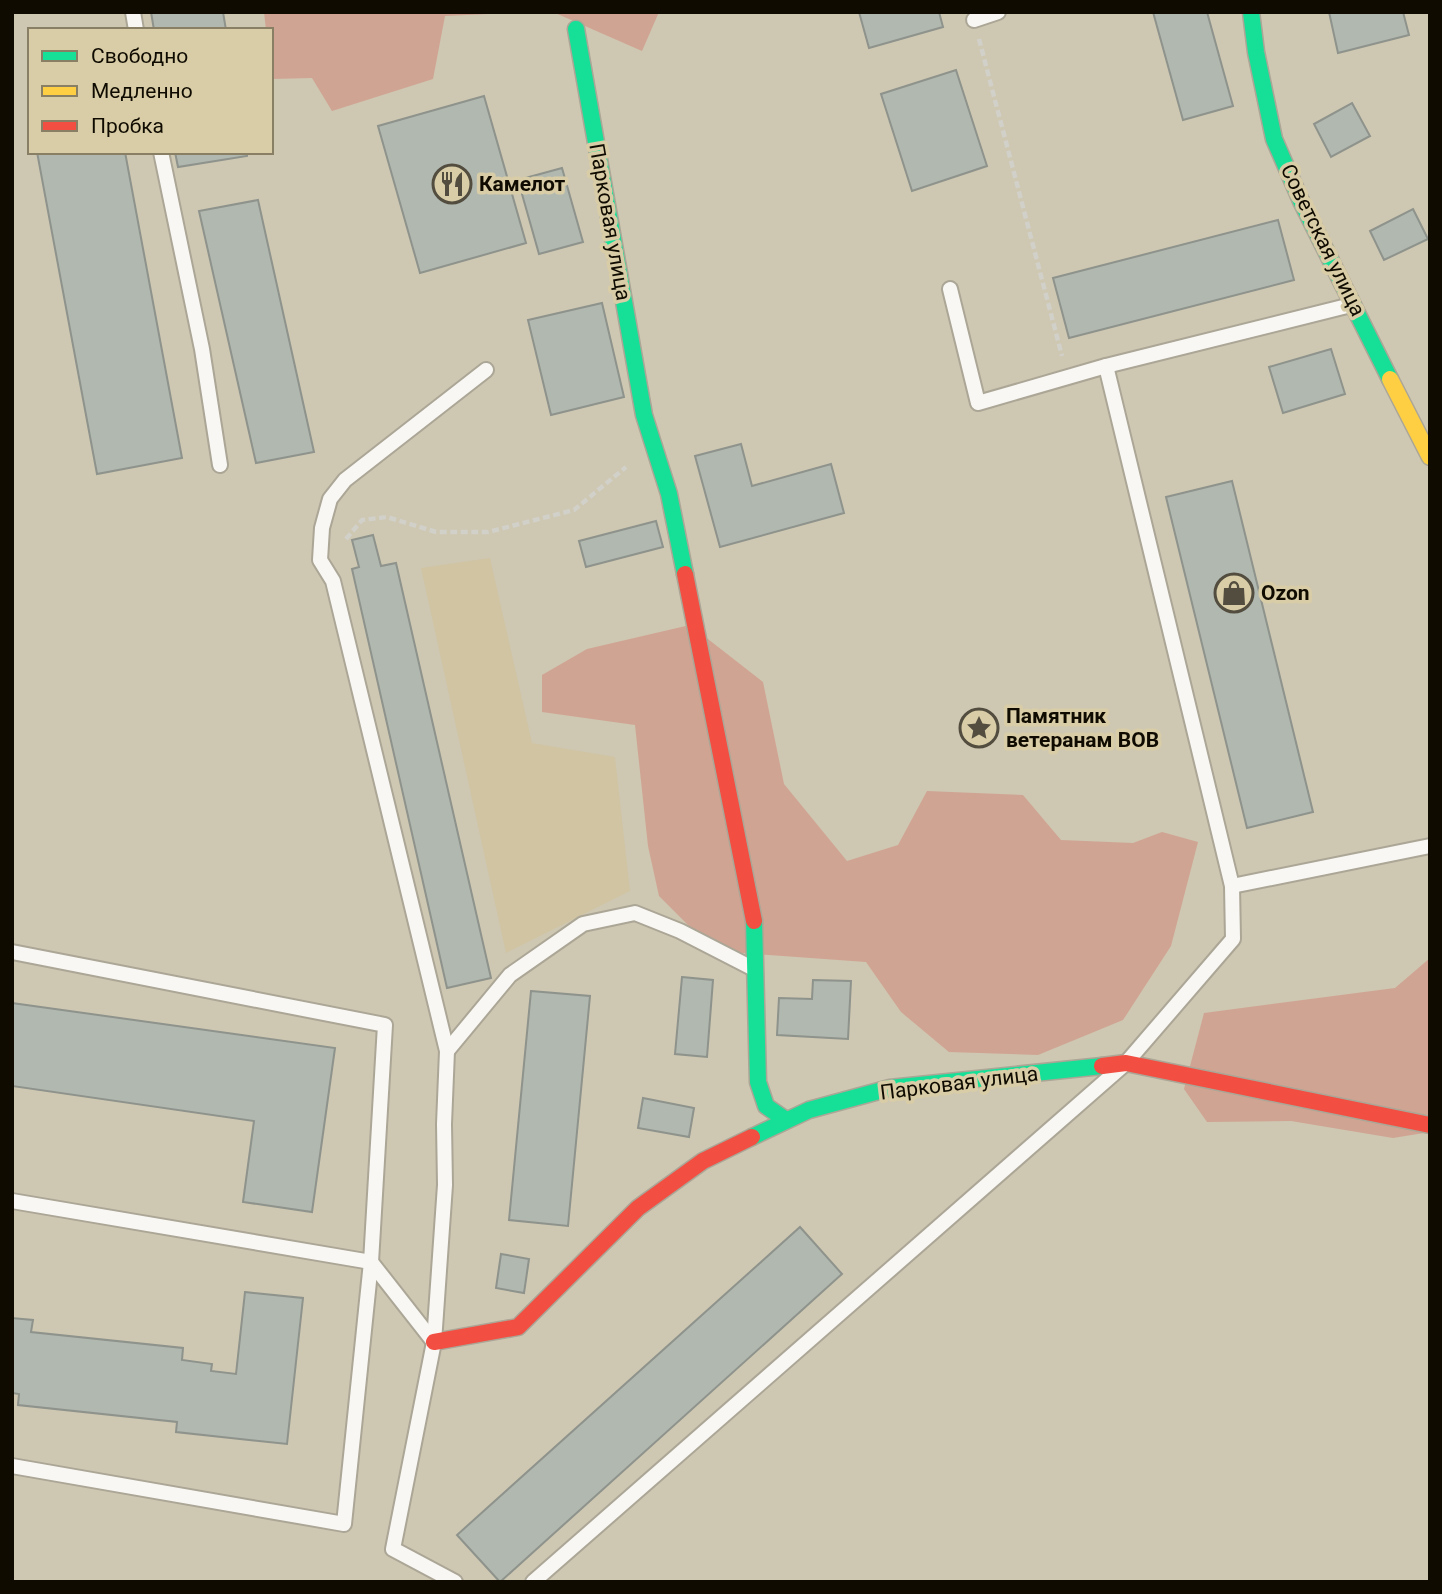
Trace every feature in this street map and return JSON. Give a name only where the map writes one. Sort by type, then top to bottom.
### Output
[{"type":"street","name":"Советская улица","points":[[1251,12],[1256,52],[1274,139],[1301,201],[1430,457]]},
{"type":"street","name":"Парковая улица","points":[[576,29],[644,415],[668,494],[755,926],[758,1082],[766,1106],[786,1120]]},
{"type":"street","name":"Парковая улица","points":[[434,1342],[518,1326],[638,1208],[703,1161],[809,1110],[890,1088],[1126,1063],[1430,1125]]},
{"type":"lane","points":[[974,20],[998,12]]},
{"type":"lane","points":[[161,154],[201,349],[220,465]]},
{"type":"lane","points":[[950,289],[978,403],[1106,366],[1354,305]]},
{"type":"lane","points":[[533,1582],[1126,1063],[1233,939],[1232,886],[1106,366]]},
{"type":"lane","points":[[455,1582],[394,1549],[434,1342],[445,1185],[447,1051],[334,582],[320,561],[322,528],[330,499],[345,480],[486,370]]},
{"type":"lane","points":[[1232,886],[1430,846]]},
{"type":"lane","points":[[447,1051],[510,975],[583,924],[635,913],[680,931],[756,970]]},
{"type":"lane","points":[[12,952],[385,1025],[372,1262],[344,1524],[12,1466]]},
{"type":"lane","points":[[12,1201],[372,1262],[434,1342]]},
{"type":"path","points":[[974,20],[1068,377]]},
{"type":"path","points":[[325,568],[362,520],[387,517],[436,532],[488,532],[574,510],[654,446]]},
{"type":"shaded area","points":[[264,12],[535,12],[445,16],[433,79],[332,111],[312,78],[273,79],[273,28],[266,28]]},
{"type":"shaded area","points":[[553,12],[659,12],[642,51]]},
{"type":"shaded area","points":[[490,558],[532,743],[615,757],[630,891],[506,953],[421,568]]},
{"type":"shaded area","points":[[690,625],[763,682],[784,784],[847,861],[898,845],[927,791],[1023,795],[1061,840],[1133,843],[1162,832],[1198,842],[1171,946],[1123,1020],[1038,1055],[949,1052],[901,1012],[866,962],[714,951],[659,896],[648,846],[635,725],[542,712],[542,675],[587,649]]},
{"type":"shaded area","points":[[1430,958],[1430,1132],[1393,1138],[1291,1121],[1207,1122],[1184,1089],[1204,1013],[1395,988]]},
{"type":"building","points":[[151,12],[223,12],[226,28],[154,28]]},
{"type":"building","points":[[859,12],[939,12],[943,27],[869,48]]},
{"type":"building","points":[[1153,12],[1207,12],[1233,106],[1183,120]]},
{"type":"building","points":[[1329,12],[1403,12],[1409,35],[1338,53]]},
{"type":"building","points":[[956,70],[987,166],[912,191],[881,94]]},
{"type":"building","name":"Камелот","points":[[484,96],[526,243],[420,273],[378,126]]},
{"type":"building","points":[[1352,103],[1370,136],[1331,157],[1314,124]]},
{"type":"building","points":[[37,154],[125,154],[182,458],[97,474]]},
{"type":"building","points":[[175,154],[247,154],[247,156],[178,167]]},
{"type":"building","points":[[562,168],[583,242],[539,254],[518,180]]},
{"type":"building","points":[[258,200],[314,452],[256,463],[199,211]]},
{"type":"building","points":[[1413,209],[1428,239],[1384,260],[1370,231]]},
{"type":"building","points":[[1278,220],[1294,280],[1069,338],[1053,278]]},
{"type":"building","points":[[602,303],[624,397],[551,415],[528,320]]},
{"type":"building","points":[[1331,349],[1345,394],[1283,413],[1269,367]]},
{"type":"building","points":[[741,444],[752,486],[831,464],[844,513],[720,547],[695,456]]},
{"type":"building","points":[[1232,481],[1313,812],[1247,828],[1166,497]]},
{"type":"building","points":[[656,521],[663,547],[586,567],[579,541]]},
{"type":"building","points":[[373,535],[381,566],[396,563],[491,978],[447,988],[352,569],[359,567],[352,540]]},
{"type":"building","points":[[682,977],[713,980],[707,1057],[675,1054]]},
{"type":"building","points":[[813,980],[851,981],[848,1039],[777,1035],[779,998],[812,999]]},
{"type":"building","points":[[531,991],[590,996],[568,1226],[509,1220]]},
{"type":"building","points":[[12,1003],[335,1048],[312,1212],[243,1202],[254,1121],[12,1086]]},
{"type":"building","points":[[643,1098],[694,1108],[689,1137],[638,1128]]},
{"type":"building","points":[[800,1227],[842,1274],[500,1582],[457,1535]]},
{"type":"building","points":[[501,1254],[529,1259],[524,1293],[496,1288]]},
{"type":"building","points":[[245,1292],[303,1298],[287,1444],[176,1432],[177,1422],[18,1405],[19,1394],[12,1393],[12,1318],[33,1320],[31,1332],[183,1348],[182,1360],[212,1364],[211,1371],[236,1374]]},
{"type":"traffic: fast","points":[[1251,12],[1256,52],[1274,139],[1301,201],[1390,379]]},
{"type":"traffic: fast","points":[[576,29],[644,415],[669,494],[685,574]]},
{"type":"traffic: fast","points":[[754,921],[758,1082],[766,1106],[786,1120]]},
{"type":"traffic: fast","points":[[752,1137],[809,1110],[890,1088],[1102,1066]]},
{"type":"traffic: slow","points":[[1390,379],[1430,457]]},
{"type":"traffic: jam","points":[[685,574],[754,921]]},
{"type":"traffic: jam","points":[[1102,1066],[1126,1063],[1430,1125]]},
{"type":"traffic: jam","points":[[434,1342],[518,1327],[638,1208],[703,1161],[752,1137]]},
{"type":"place","name":"Камелот","points":[[452,184]]},
{"type":"place","name":"Ozon","points":[[1234,593]]},
{"type":"place","name":"Памятник ветеранам ВОВ","points":[[979,728]]}]
